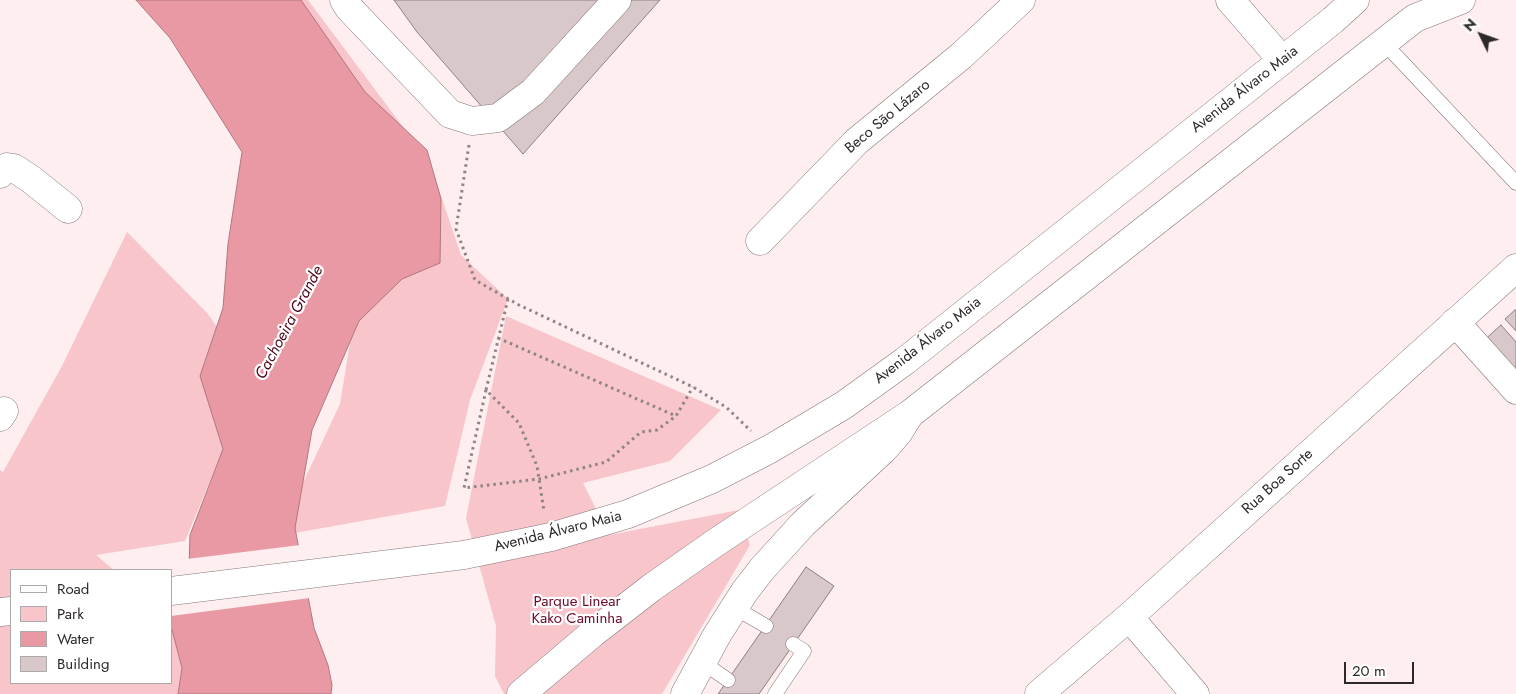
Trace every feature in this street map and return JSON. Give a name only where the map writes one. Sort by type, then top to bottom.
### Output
[{"type":"main road","points":[[344,0],[349,8],[450,114],[472,121],[498,118],[533,92],[617,0]]},
{"type":"main road","name":"Beco São Lázaro","points":[[760,241],[857,141],[961,56],[1021,0]]},
{"type":"main road","points":[[1230,0],[1282,60]]},
{"type":"main road","name":"Avenida Álvaro Maia","points":[[172,591],[464,555],[551,537],[628,514],[712,479],[770,449],[844,404],[905,361],[1333,20],[1355,0]]},
{"type":"main road","points":[[521,694],[593,633],[651,588],[715,543],[910,414],[1415,18],[1460,0]]},
{"type":"main road","points":[[0,174],[7,167],[14,168],[32,180],[68,210]]},
{"type":"main road","name":"Rua Boa Sorte","points":[[1039,694],[1129,617],[1516,268]]},
{"type":"main road","points":[[1454,322],[1516,390]]},
{"type":"main road","points":[[685,694],[735,608],[762,569],[803,524],[884,449],[898,433],[910,414]]},
{"type":"main road","points":[[1129,617],[1195,694]]},
{"type":"lane","points":[[1384,43],[1516,183]]},
{"type":"lane","points":[[735,608],[766,626]]},
{"type":"lane","points":[[774,694],[804,650],[793,644]]},
{"type":"lane","points":[[702,662],[728,680]]},
{"type":"path","points":[[472,121],[456,229],[475,280],[508,298],[693,387],[726,407],[770,449]]},
{"type":"path","points":[[508,298],[464,488],[539,479],[606,462],[641,432],[657,430],[676,416],[693,387]]},
{"type":"path","points":[[498,338],[676,416]]},
{"type":"path","points":[[486,390],[519,423],[537,466],[544,511]]},
{"type":"green space","points":[[200,0],[308,0],[430,163],[461,255],[508,299],[470,400],[445,506],[278,536],[340,404],[369,225]]},
{"type":"green space","points":[[127,232],[208,314],[247,372],[235,421],[185,541],[96,555],[113,569],[10,569],[10,684],[172,684],[172,630],[182,668],[178,694],[0,694],[0,470],[3,472],[62,366]]},
{"type":"green space","name":"Parque Linear Kako Caminha","points":[[506,316],[721,410],[670,461],[583,483],[609,535],[739,510],[750,545],[662,694],[504,694],[495,676],[496,626],[466,518]]},
{"type":"water","name":"Cachoeira Grande","points":[[136,0],[301,0],[365,92],[427,150],[441,199],[440,263],[402,279],[359,321],[312,430],[295,528],[314,628],[328,665],[332,685],[331,694],[178,694],[182,668],[172,630],[172,612],[189,569],[190,535],[223,449],[200,376],[223,308],[228,244],[242,152],[170,38]]},
{"type":"pier","points":[[300,545],[310,598],[172,616],[172,606],[187,569],[187,559]]},
{"type":"building","points":[[394,0],[660,0],[523,154],[417,32]]},
{"type":"building","points":[[1515,310],[1516,312],[1516,331],[1505,319]]},
{"type":"building","points":[[1501,325],[1516,342],[1516,384],[1480,344]]},
{"type":"building","points":[[806,567],[834,586],[759,694],[718,694]]}]
